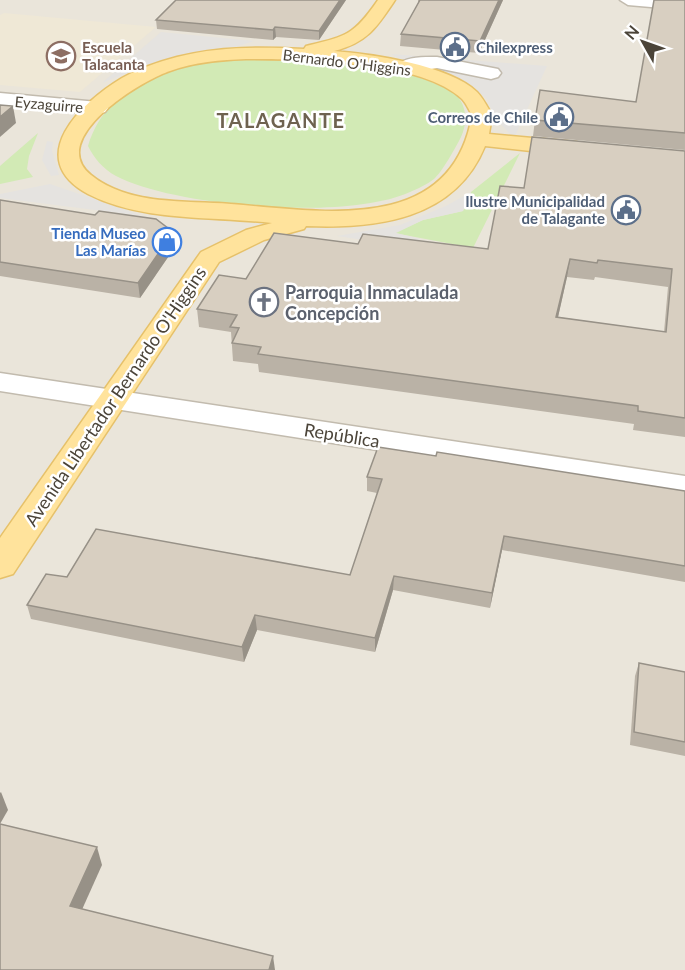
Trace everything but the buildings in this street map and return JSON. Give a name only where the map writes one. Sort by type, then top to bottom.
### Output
[{"type":"main road","points":[[287,54],[332,46],[364,33],[387,0]]},
{"type":"main road","points":[[364,33],[364,39],[373,51],[405,67]]},
{"type":"main road","name":"Bernardo O'Higgins","points":[[225,54],[287,54],[405,67],[440,76],[472,96],[482,115],[476,140],[458,176],[437,194],[394,211],[326,220],[154,205],[108,194],[90,184],[74,170],[68,154],[72,136],[98,108],[135,78],[173,63],[225,54]]},
{"type":"main road","points":[[476,140],[592,150]]},
{"type":"main road","points":[[154,205],[181,219],[201,241]]},
{"type":"main road","name":"Avenida Libertador Bernardo O'Higgins","points":[[0,565],[112,399],[201,241],[255,235],[302,223],[326,220]]},
{"type":"street","points":[[628,0],[685,5]]},
{"type":"street","points":[[405,67],[435,62],[491,73]]},
{"type":"street","name":"Eyzaguirre","points":[[0,99],[98,108]]},
{"type":"street","name":"República","points":[[0,382],[685,487]]},
{"type":"shaded area","points":[[0,0],[685,0],[685,970],[0,970]]},
{"type":"shaded area","name":"Escuela Talacanta","points":[[4,13],[156,27],[80,92],[0,85],[0,15]]},
{"type":"shaded area","points":[[161,32],[254,41],[236,47],[183,54],[144,66],[102,83]]},
{"type":"shaded area","points":[[391,54],[547,66],[514,138],[495,118],[487,99],[468,83],[439,69],[400,59]]},
{"type":"shaded area","points":[[47,141],[53,142],[52,151],[59,175],[51,176],[42,160]]},
{"type":"shaded area","points":[[50,184],[143,216],[0,198],[0,194]]},
{"type":"shaded area","points":[[471,192],[463,211],[423,220],[396,233],[421,239],[403,246],[337,236],[400,225],[446,206]]},
{"type":"green space","points":[[248,57],[344,62],[414,75],[449,89],[458,96],[465,113],[461,137],[437,176],[429,183],[410,192],[382,201],[305,208],[219,202],[178,196],[143,187],[111,173],[103,167],[90,150],[88,146],[99,122],[113,103],[131,88],[175,70]]},
{"type":"green space","points":[[38,133],[29,156],[27,169],[33,177],[0,184],[0,166]]},
{"type":"green space","points":[[520,153],[473,248],[394,233],[423,220],[463,211],[471,192]]},
{"type":"place","name":"Chilexpress","points":[[455,47]]},
{"type":"place","name":"Escuela Talacanta","points":[[61,56]]},
{"type":"place","name":"Correos de Chile","points":[[559,117]]},
{"type":"place","name":"Ilustre Municipalidad de Talagante","points":[[626,210]]},
{"type":"place","name":"Tienda Museo Las Marías","points":[[167,242]]},
{"type":"place","name":"Parroquia Inmaculada Concepción","points":[[264,302]]},
{"type":"district","name":"TALAGANTE","points":[[281,120]]}]
